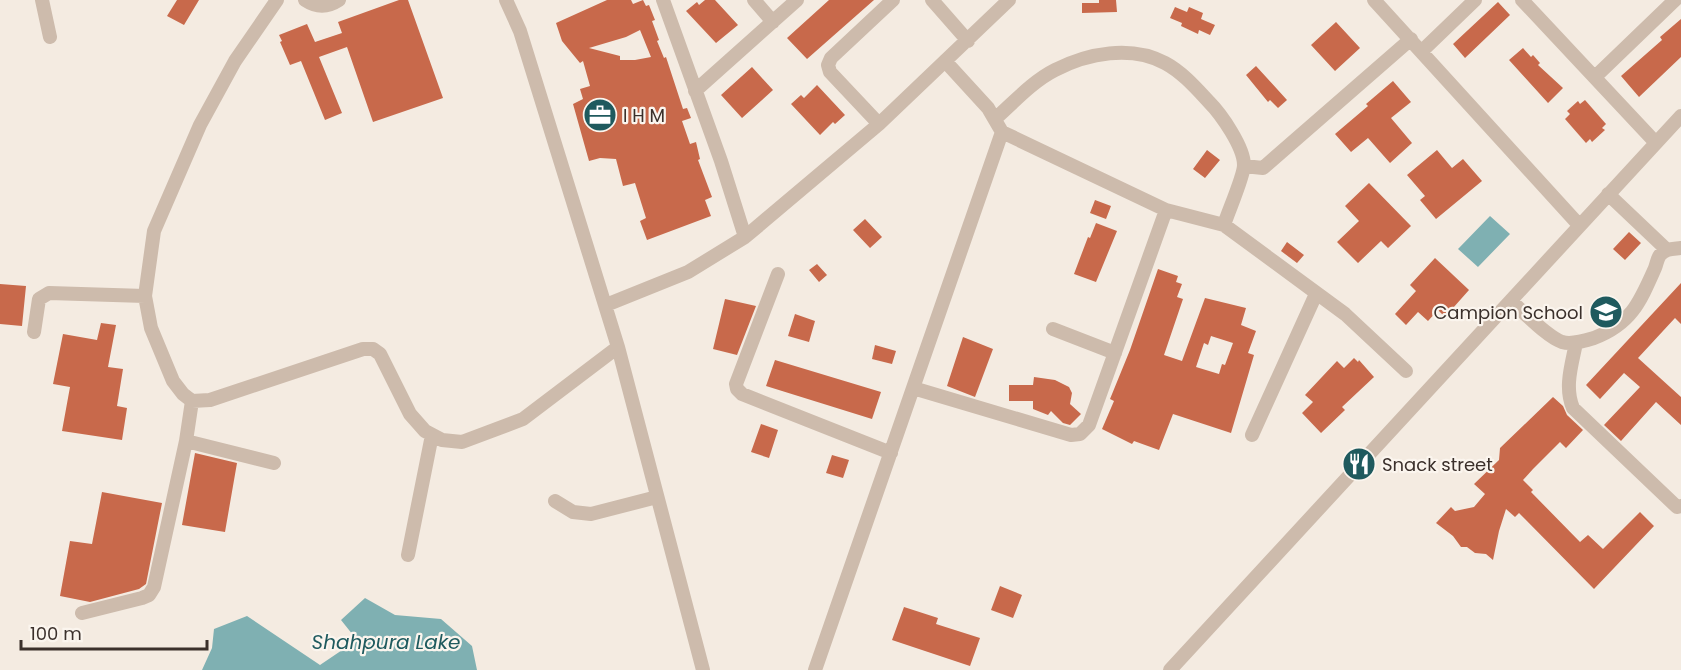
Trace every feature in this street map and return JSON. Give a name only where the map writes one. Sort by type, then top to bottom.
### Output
[{"type":"street","points":[[42,0],[50,37]]},
{"type":"street","points":[[277,0],[235,60],[200,125],[154,231],[145,296],[151,328],[160,353],[173,381],[183,394],[192,401],[210,400],[363,349],[373,349],[380,354],[410,414],[432,435],[442,440],[462,442],[523,419],[618,347]]},
{"type":"street","points":[[305,0],[320,7],[332,5],[339,0]]},
{"type":"street","points":[[506,0],[520,31],[606,305],[703,670]]},
{"type":"street","points":[[754,0],[772,22]]},
{"type":"street","points":[[695,91],[797,0]]},
{"type":"street","points":[[879,124],[830,72],[828,65],[831,58],[893,0]]},
{"type":"street","points":[[932,0],[968,41]]},
{"type":"street","points":[[606,305],[688,272],[745,237],[879,124],[1009,0]]},
{"type":"street","points":[[1374,0],[1579,225]]},
{"type":"street","points":[[1422,51],[1475,0]]},
{"type":"street","points":[[1522,0],[1656,142]]},
{"type":"street","points":[[1595,77],[1675,0]]},
{"type":"street","points":[[668,3],[695,91],[745,237]]},
{"type":"street","points":[[1244,166],[1263,168],[1411,39]]},
{"type":"street","points":[[995,119],[1028,89],[1055,70],[1089,57],[1115,52],[1139,53],[1165,62],[1185,77],[1221,114],[1242,153],[1244,166],[1224,225]]},
{"type":"street","points":[[945,61],[995,119],[1002,132],[1166,210],[1224,225],[1345,314],[1406,371]]},
{"type":"street","points":[[1170,670],[1681,116]]},
{"type":"street","points":[[815,670],[1002,132]]},
{"type":"street","points":[[1608,194],[1666,249],[1681,249]]},
{"type":"street","points":[[913,388],[1071,435],[1080,434],[1089,425],[1166,210]]},
{"type":"street","points":[[1511,301],[1553,337],[1563,342],[1576,343],[1608,332],[1625,320],[1636,308],[1659,256],[1666,249]]},
{"type":"street","points":[[777,274],[736,384],[737,389],[742,394],[891,453]]},
{"type":"street","points":[[34,332],[39,299],[49,293],[145,296]]},
{"type":"street","points":[[1252,435],[1316,294]]},
{"type":"street","points":[[1053,329],[1115,353]]},
{"type":"street","points":[[1576,343],[1568,388],[1569,400],[1573,408],[1677,507],[1681,506]]},
{"type":"street","points":[[82,613],[142,598],[149,595],[154,588],[186,441],[192,401]]},
{"type":"street","points":[[408,555],[432,435]]},
{"type":"street","points":[[186,441],[274,463]]},
{"type":"street","points":[[555,501],[573,512],[591,514],[657,497]]},
{"type":"water","points":[[1490,216],[1510,234],[1478,267],[1458,249]]},
{"type":"water","name":"Shahpura Lake","points":[[365,598],[395,615],[441,619],[472,646],[477,670],[202,670],[212,648],[214,629],[247,616],[320,665],[357,640],[341,620]]},
{"type":"building","points":[[177,0],[199,0],[184,25],[167,16]]},
{"type":"building","points":[[399,0],[408,0],[443,98],[373,122],[347,47],[319,57],[342,113],[325,120],[301,61],[290,65],[279,35],[307,24],[315,42],[342,33],[338,22]]},
{"type":"building","points":[[607,0],[631,0],[633,4],[643,0],[646,6],[649,5],[655,20],[652,21],[659,40],[657,41],[664,58],[666,57],[683,109],[687,108],[691,118],[682,121],[690,144],[696,142],[700,159],[698,160],[712,197],[705,200],[711,216],[647,240],[640,221],[646,218],[635,183],[623,186],[616,159],[600,158],[589,161],[573,104],[583,99],[580,89],[590,86],[583,61],[580,63],[562,41],[556,23]],"holes":[[[640,30],[651,57],[620,60],[620,56],[589,48],[626,37]]]},
{"type":"building","points":[[705,0],[715,0],[738,25],[716,43],[686,11],[697,2],[699,5]]},
{"type":"building","points":[[829,0],[874,0],[807,59],[787,38]]},
{"type":"building","points":[[1099,0],[1116,0],[1117,12],[1082,13],[1082,3],[1099,3]]},
{"type":"building","points":[[1498,2],[1510,15],[1465,58],[1453,44]]},
{"type":"building","points":[[1175,7],[1187,12],[1189,7],[1203,13],[1201,19],[1215,25],[1210,35],[1199,30],[1198,34],[1170,18]]},
{"type":"building","points":[[1681,19],[1681,57],[1639,97],[1621,76],[1662,40],[1660,37]]},
{"type":"building","points":[[1336,22],[1360,48],[1335,71],[1311,45]]},
{"type":"building","points":[[1523,48],[1531,57],[1533,55],[1540,63],[1538,65],[1563,88],[1548,103],[1509,60]]},
{"type":"building","points":[[1256,66],[1287,100],[1278,108],[1270,100],[1268,102],[1246,75]]},
{"type":"building","points":[[752,67],[773,90],[742,118],[721,95]]},
{"type":"building","points":[[1393,81],[1411,102],[1391,118],[1412,143],[1390,163],[1368,138],[1351,152],[1335,134]]},
{"type":"building","points":[[817,85],[845,115],[835,124],[833,122],[820,135],[791,104],[801,95],[804,98]]},
{"type":"building","points":[[1585,100],[1606,124],[1602,128],[1605,130],[1592,142],[1590,139],[1586,143],[1565,119],[1570,114],[1567,111],[1578,101],[1580,104]]},
{"type":"building","points":[[1207,150],[1220,160],[1205,178],[1193,169]]},
{"type":"building","points":[[1437,150],[1452,168],[1463,159],[1482,181],[1436,219],[1420,200],[1425,196],[1407,175]]},
{"type":"building","points":[[1369,183],[1411,226],[1388,248],[1381,241],[1358,263],[1337,242],[1359,221],[1345,206]]},
{"type":"building","points":[[1095,200],[1111,206],[1106,219],[1090,213]]},
{"type":"building","points":[[865,219],[882,237],[870,248],[853,230]]},
{"type":"building","points":[[1096,223],[1117,231],[1096,282],[1074,274],[1088,237],[1090,238]]},
{"type":"building","points":[[1629,232],[1641,243],[1625,260],[1613,249]]},
{"type":"building","points":[[1287,242],[1304,255],[1297,263],[1281,251]]},
{"type":"building","points":[[1435,258],[1469,290],[1445,317],[1438,310],[1428,321],[1418,312],[1406,325],[1395,314],[1416,291],[1410,285]]},
{"type":"building","points":[[817,264],[827,275],[819,282],[809,270]]},
{"type":"building","points":[[1158,269],[1178,276],[1176,282],[1182,284],[1177,297],[1183,299],[1164,355],[1182,361],[1205,298],[1246,308],[1241,325],[1256,331],[1248,353],[1254,355],[1231,433],[1173,414],[1159,450],[1134,441],[1132,444],[1102,429],[1114,401],[1110,399]],"holes":[[[1211,336],[1233,343],[1219,374],[1196,367],[1204,343],[1208,345]]]},
{"type":"building","points":[[1681,283],[1681,324],[1675,318],[1638,358],[1681,397],[1681,425],[1656,402],[1621,441],[1604,425],[1640,387],[1624,373],[1600,399],[1586,385]]},
{"type":"building","points":[[0,284],[26,286],[22,326],[0,324]]},
{"type":"building","points":[[725,299],[756,306],[737,355],[713,349]]},
{"type":"building","points":[[795,314],[815,321],[809,342],[788,336]]},
{"type":"building","points":[[101,323],[116,325],[108,367],[123,369],[117,406],[127,408],[122,440],[62,431],[70,387],[53,384],[63,334],[97,340]]},
{"type":"building","points":[[963,337],[993,349],[975,397],[947,386]]},
{"type":"building","points":[[875,345],[896,351],[892,364],[872,359]]},
{"type":"building","points":[[1354,358],[1358,362],[1359,360],[1374,377],[1342,407],[1345,410],[1321,433],[1302,413],[1313,402],[1305,395],[1337,361],[1344,368]]},
{"type":"building","points":[[775,360],[881,392],[872,419],[766,386]]},
{"type":"building","points":[[1034,377],[1055,380],[1069,387],[1072,393],[1070,404],[1081,414],[1070,425],[1063,423],[1051,411],[1048,415],[1033,409],[1033,401],[1009,401],[1009,385],[1033,385]]},
{"type":"building","points":[[1553,397],[1583,430],[1566,448],[1560,442],[1523,480],[1533,490],[1531,492],[1580,542],[1588,535],[1603,549],[1640,512],[1654,526],[1594,589],[1519,513],[1515,517],[1506,509],[1493,560],[1486,554],[1475,553],[1467,547],[1461,547],[1453,536],[1436,523],[1451,507],[1455,511],[1474,507],[1485,494],[1474,484],[1499,460],[1500,448]]},
{"type":"building","points":[[761,424],[778,430],[769,458],[751,452]]},
{"type":"building","points":[[195,453],[237,463],[225,532],[182,525]]},
{"type":"building","points":[[832,455],[849,460],[843,478],[826,473]]},
{"type":"building","points":[[102,492],[162,503],[146,584],[139,589],[90,602],[60,596],[70,541],[92,544]]},
{"type":"building","points":[[1000,586],[1022,595],[1013,618],[991,610]]},
{"type":"building","points":[[904,607],[938,618],[936,624],[980,638],[970,666],[892,640]]},
{"type":"place","name":"I H M","points":[[600,115]]},
{"type":"place","name":"Campion School","points":[[1606,312]]},
{"type":"place","name":"Snack street","points":[[1359,464]]}]
